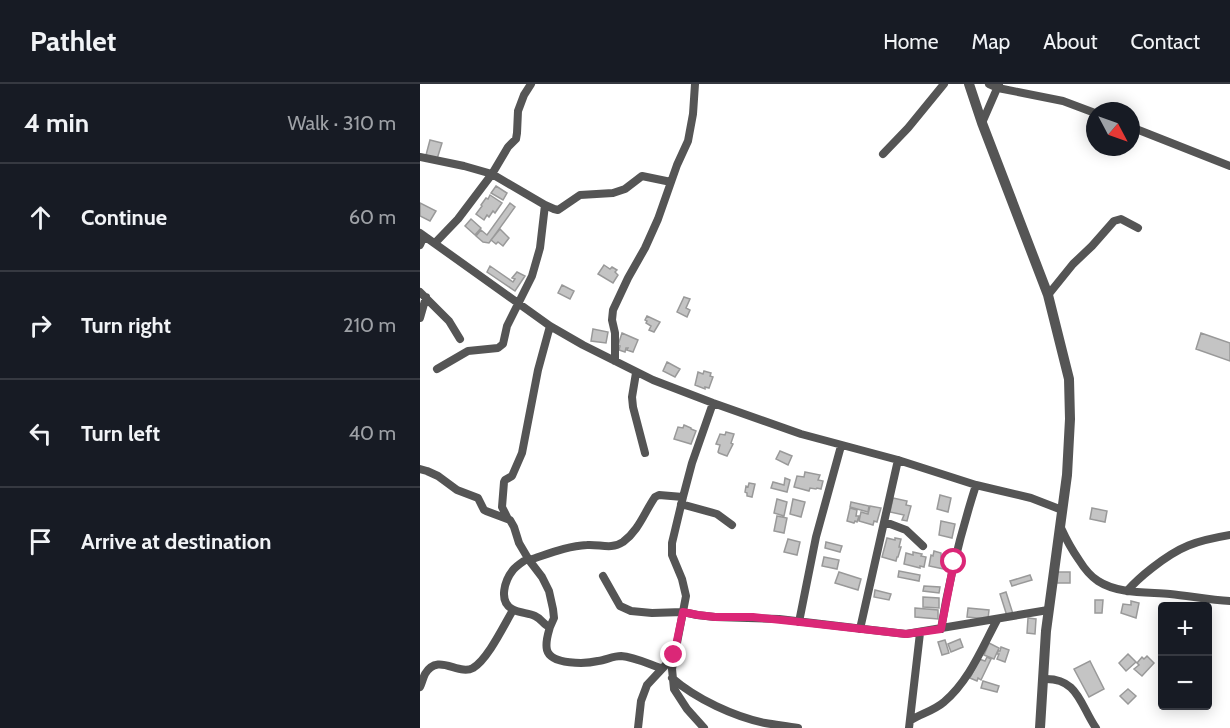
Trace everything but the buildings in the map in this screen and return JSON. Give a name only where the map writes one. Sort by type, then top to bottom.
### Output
[{"type":"street","points":[[435,243],[458,219],[516,137],[518,111],[531,84]]},
{"type":"street","points":[[615,361],[613,310],[627,278],[645,248],[688,141],[695,84]]},
{"type":"street","points":[[884,154],[944,84]]},
{"type":"street","points":[[969,84],[1048,295],[1069,379],[1070,441],[1061,528],[1044,647],[1040,728]]},
{"type":"street","points":[[989,84],[1063,101],[1086,110]]},
{"type":"street","points":[[982,123],[998,86]]},
{"type":"street","points":[[1140,131],[1230,166]]},
{"type":"street","points":[[420,157],[492,174],[545,205],[558,210],[580,195],[614,193],[626,188],[642,176],[672,182]]},
{"type":"street","points":[[437,369],[468,351],[501,347],[507,326],[529,283],[540,249],[545,205]]},
{"type":"street","points":[[1048,295],[1073,264],[1114,221],[1121,219],[1138,228]]},
{"type":"street","points":[[420,245],[422,235],[550,326],[636,373],[771,425],[898,460],[976,485],[1031,498],[1062,510]]},
{"type":"street","points":[[420,318],[423,295]]},
{"type":"street","points":[[423,295],[449,321],[460,339]]},
{"type":"street","points":[[550,326],[538,370],[522,453],[513,474],[503,485],[502,507],[514,526],[519,543],[549,591],[554,614],[546,648],[549,654],[559,660],[569,662],[594,662],[620,656],[661,668]]},
{"type":"street","points":[[636,373],[632,397],[645,453]]},
{"type":"street","points":[[704,728],[678,698],[674,689],[672,678],[674,655],[686,596],[672,555],[674,532],[682,501],[713,404]]},
{"type":"street","points":[[799,622],[816,537],[841,446]]},
{"type":"street","points":[[860,629],[898,460]]},
{"type":"street","points":[[420,469],[438,476],[457,490],[478,498],[486,512],[508,519]]},
{"type":"street","points":[[941,629],[952,570],[976,485]]},
{"type":"street","points":[[550,627],[545,626],[537,617],[513,610],[506,603],[506,583],[515,568],[528,559],[587,545],[610,547],[617,545],[640,525],[655,497],[665,495],[717,514],[732,525]]},
{"type":"street","points":[[885,522],[906,530],[923,546]]},
{"type":"street","points":[[1061,528],[1077,557],[1096,580],[1127,591],[1230,601]]},
{"type":"street","points":[[1127,591],[1140,577],[1173,552],[1191,544],[1230,535]]},
{"type":"street","points":[[603,576],[620,606],[627,610],[652,613],[683,612],[715,617],[753,617],[906,634],[1048,610]]},
{"type":"street","points":[[420,687],[429,669],[436,666],[451,666],[468,670],[477,664],[490,648],[513,610]]},
{"type":"street","points":[[910,724],[942,704],[957,688],[974,665],[998,620]]},
{"type":"street","points":[[910,724],[920,633]]},
{"type":"street","points":[[638,728],[643,693],[647,685],[674,655]]},
{"type":"street","points":[[672,678],[702,699],[729,711],[764,723],[798,728]]},
{"type":"street","points":[[1043,679],[1060,680],[1077,692],[1096,728]]},
{"type":"route","points":[[674,655],[683,612],[715,617],[753,617],[906,634],[941,629],[954,562]]}]
